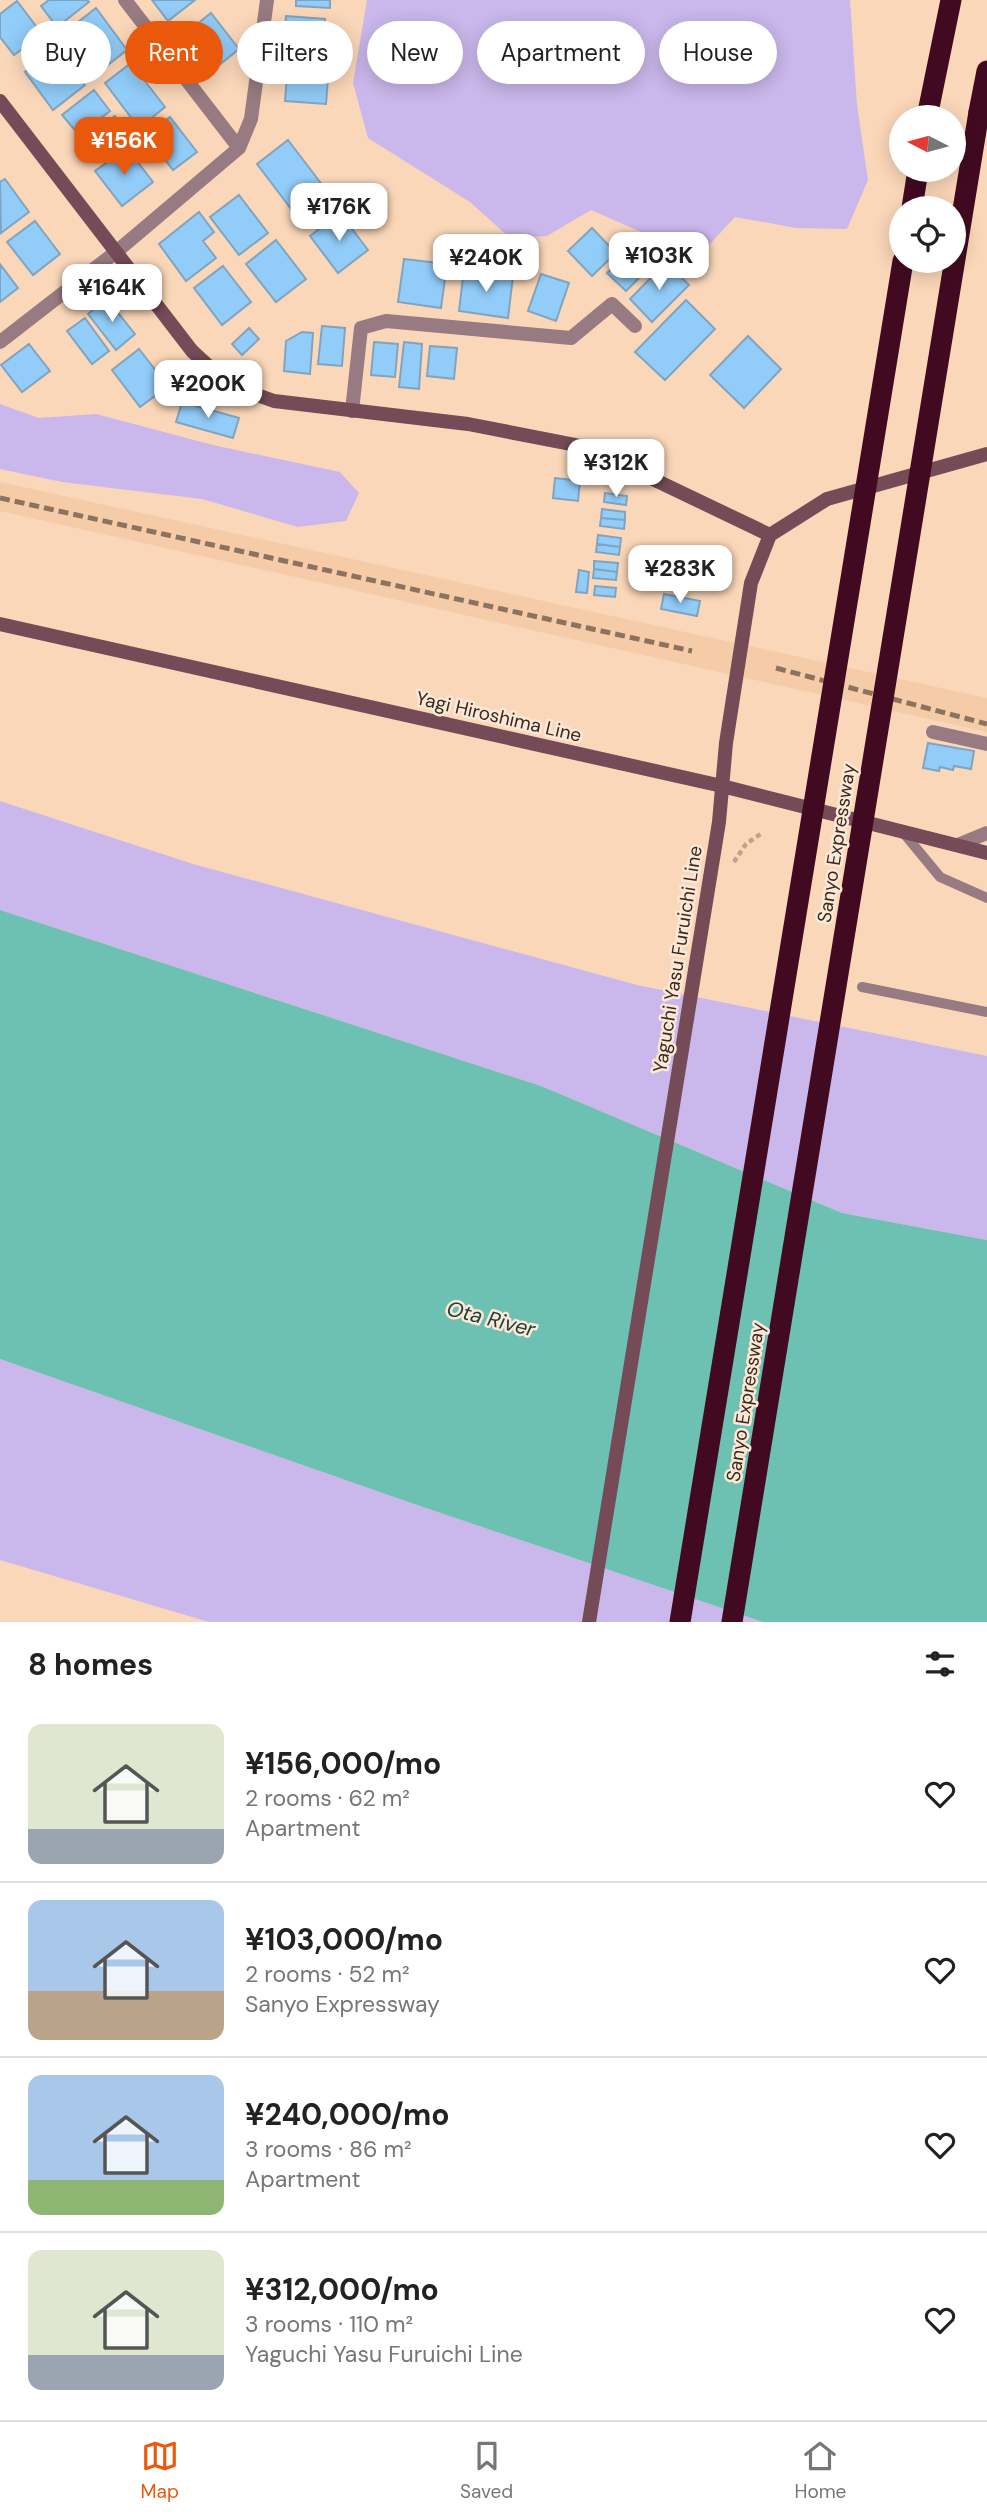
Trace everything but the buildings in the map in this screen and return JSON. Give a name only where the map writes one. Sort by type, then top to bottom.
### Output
[{"type":"highway","points":[[929,105],[950,0]]},
{"type":"highway","name":"Sanyo Expressway","points":[[732,1622],[987,71]]},
{"type":"highway","name":"Sanyo Expressway","points":[[680,1622],[901,273]]},
{"type":"main road","points":[[0,101],[192,351],[229,385],[274,401],[468,424],[586,447],[770,535],[827,499],[987,454]]},
{"type":"main road","name":"Yaguchi Yasu Furuichi Line","points":[[590,1622],[719,822],[726,743],[751,583],[770,535]]},
{"type":"main road","name":"Yagi Hiroshima Line","points":[[0,624],[722,786],[987,853]]},
{"type":"street","points":[[125,0],[239,148]]},
{"type":"street","points":[[0,342],[116,252],[239,148],[251,119],[267,0]]},
{"type":"street","points":[[352,411],[361,328],[386,321],[571,338],[612,304],[635,326]]},
{"type":"street","points":[[933,732],[987,744]]},
{"type":"street","points":[[958,845],[987,834]]},
{"type":"lane","points":[[902,831],[940,877],[987,898]]},
{"type":"lane","points":[[862,987],[987,1012]]},
{"type":"shaded area","points":[[367,0],[850,0],[857,105],[868,180],[847,229],[796,228],[735,217],[698,257],[591,210],[547,236],[510,238],[470,202],[368,138],[353,83]]},
{"type":"shaded area","points":[[0,404],[39,418],[96,414],[213,445],[340,472],[359,493],[346,521],[298,527],[202,499],[62,482],[0,469]]},
{"type":"shaded area","points":[[0,482],[987,698],[987,732],[0,511]]},
{"type":"shaded area","points":[[0,801],[193,864],[637,985],[987,1056],[987,1240],[842,1213],[541,1086],[0,910]]},
{"type":"shaded area","points":[[0,1359],[414,1504],[763,1622],[209,1622],[0,1560]]},
{"type":"water","name":"Ota River","points":[[0,910],[541,1086],[842,1213],[987,1240],[987,1622],[763,1622],[414,1504],[0,1359]]},
{"type":"railway","points":[[0,498],[692,651]]},
{"type":"railway","points":[[776,668],[987,724]]}]
